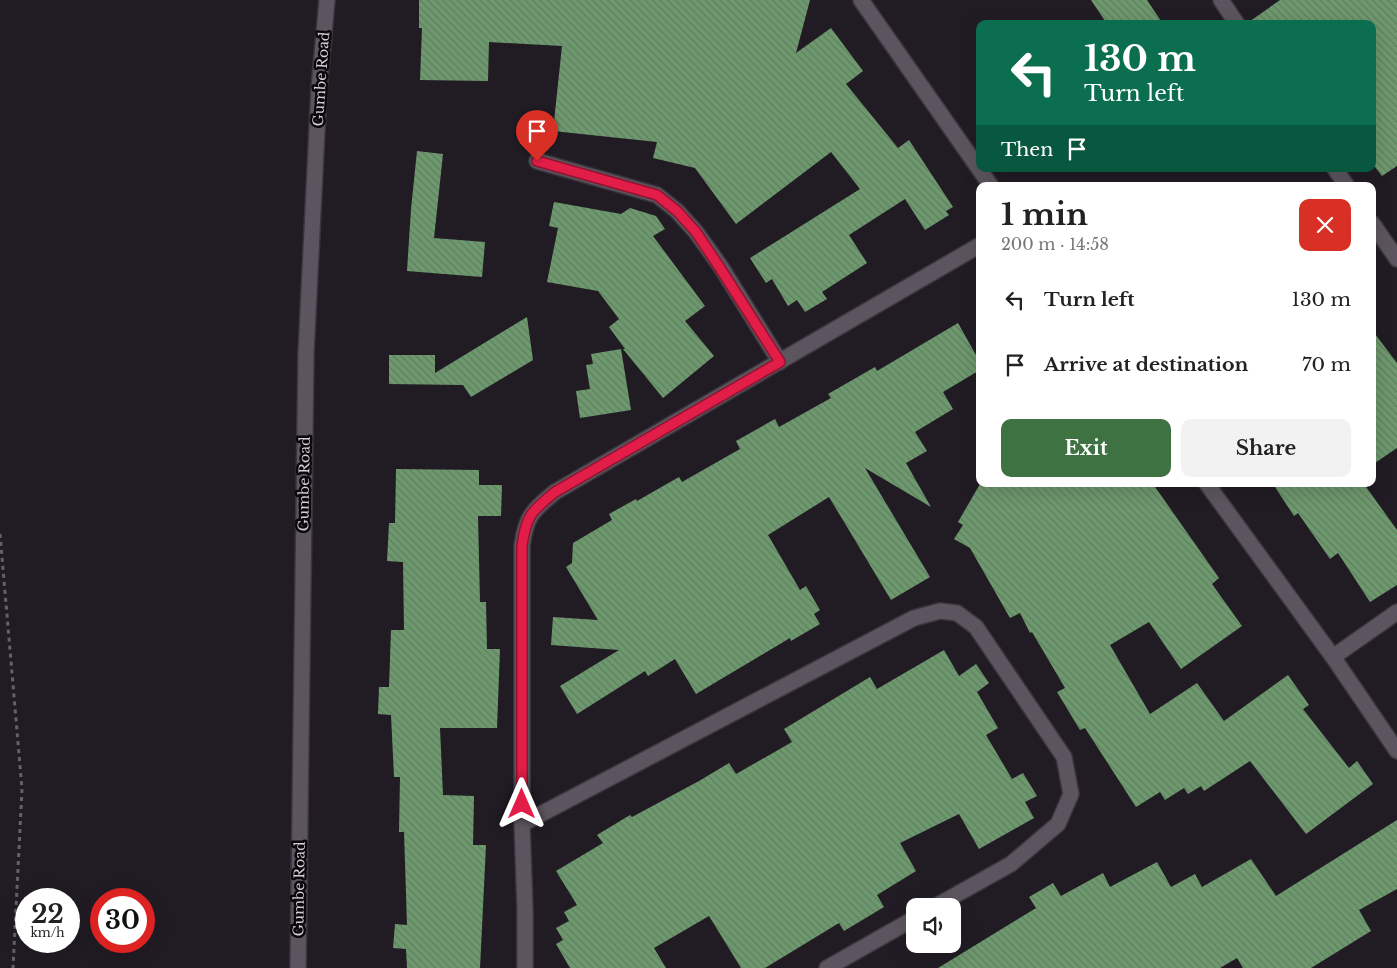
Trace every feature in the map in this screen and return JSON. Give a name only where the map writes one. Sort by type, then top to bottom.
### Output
[{"type":"street","name":"Gumbe Road","points":[[298,968],[306,353],[319,89],[327,0]]},
{"type":"street","points":[[861,0],[976,165]]},
{"type":"street","points":[[1221,0],[1234,20]]},
{"type":"street","points":[[537,161],[657,195],[677,211],[696,232],[780,362]]},
{"type":"street","points":[[1376,229],[1397,260]]},
{"type":"street","points":[[524,968],[522,546],[524,527],[535,509],[555,492],[976,247]]},
{"type":"street","points":[[1209,487],[1333,657],[1397,751]]},
{"type":"street","points":[[522,824],[914,618],[940,611],[957,613],[976,627],[1064,757],[1071,794],[1058,824],[1011,864],[950,898]]},
{"type":"street","points":[[1333,657],[1397,612]]},
{"type":"street","points":[[827,968],[906,923]]},
{"type":"path","points":[[0,534],[22,789],[13,968]]},
{"type":"building","points":[[419,0],[810,0],[796,53],[831,28],[863,71],[846,84],[898,148],[909,140],[953,207],[946,211],[949,215],[925,230],[905,199],[849,235],[867,263],[822,292],[827,299],[805,312],[797,300],[788,306],[772,279],[766,283],[750,258],[860,189],[831,152],[736,224],[695,168],[653,158],[657,142],[553,131],[562,46],[489,42],[488,81],[420,80],[422,28],[419,28]]},
{"type":"building","points":[[1091,0],[1147,0],[1160,20],[1104,20]]},
{"type":"building","points":[[1280,0],[1397,0],[1397,166],[1382,176],[1376,168],[1376,20],[1252,20]]},
{"type":"building","points":[[417,151],[443,154],[434,238],[485,242],[482,277],[407,271]]},
{"type":"building","points":[[554,202],[621,214],[630,208],[656,216],[665,229],[653,236],[705,306],[685,321],[714,356],[663,398],[623,349],[625,349],[609,327],[619,319],[598,291],[547,282],[558,228],[549,226]]},
{"type":"building","points":[[527,317],[533,360],[471,397],[463,385],[389,384],[389,355],[435,355],[435,373]]},
{"type":"building","points":[[958,323],[976,355],[976,372],[943,392],[953,409],[915,432],[927,451],[906,463],[931,507],[865,468],[930,577],[891,600],[829,497],[768,535],[800,590],[806,586],[820,610],[814,614],[820,624],[791,641],[790,638],[696,694],[675,659],[648,676],[645,671],[577,714],[560,686],[619,650],[551,645],[553,617],[598,620],[566,567],[572,563],[573,543],[612,520],[609,514],[636,499],[637,501],[679,477],[682,482],[740,449],[736,441],[775,419],[779,427],[831,398],[828,394],[875,367],[877,371]]},
{"type":"building","points":[[1376,335],[1397,363],[1397,448],[1376,462]]},
{"type":"building","points":[[621,349],[631,410],[580,418],[576,391],[590,389],[586,365],[593,364],[591,354]]},
{"type":"building","points":[[396,469],[479,470],[479,485],[502,485],[501,516],[478,516],[480,602],[486,602],[487,649],[500,649],[497,728],[440,728],[443,795],[474,796],[473,845],[486,845],[480,968],[407,968],[406,949],[393,948],[395,924],[407,925],[404,832],[399,832],[400,777],[394,777],[391,715],[378,714],[379,687],[389,687],[391,630],[404,630],[403,562],[387,561],[389,523],[395,523]]},
{"type":"building","points":[[978,487],[1155,487],[1219,578],[1212,584],[1242,626],[1181,669],[1149,622],[1110,645],[1150,714],[1197,683],[1224,721],[1288,675],[1309,705],[1303,709],[1349,768],[1357,761],[1373,784],[1306,834],[1250,761],[1204,791],[1201,786],[1188,794],[1184,788],[1165,800],[1160,792],[1136,807],[1085,728],[1080,730],[1057,692],[1065,688],[1032,632],[1030,633],[1020,613],[1010,618],[970,548],[954,539],[963,525],[958,522]]},
{"type":"building","points":[[1275,487],[1366,487],[1397,530],[1397,585],[1370,602],[1338,553],[1330,559],[1298,513],[1294,516]]},
{"type":"building","points":[[944,650],[959,676],[976,664],[989,683],[977,692],[998,728],[986,735],[1012,779],[1023,773],[1037,796],[1025,802],[1034,818],[979,849],[959,814],[900,843],[916,871],[877,895],[884,907],[844,931],[839,923],[765,968],[741,968],[709,916],[654,948],[666,968],[570,968],[556,944],[563,940],[556,928],[569,921],[564,912],[577,905],[556,871],[603,843],[597,835],[630,815],[632,817],[729,763],[736,774],[792,742],[784,729],[870,677],[877,689]]},
{"type":"building","points":[[1397,820],[1397,889],[1359,910],[1371,931],[1311,968],[1243,968],[1237,958],[1220,968],[938,968],[1036,908],[1029,897],[1053,883],[1061,896],[1103,873],[1110,887],[1157,862],[1171,887],[1195,874],[1202,887],[1251,859],[1276,896]]},
{"type":"route","points":[[522,804],[522,546],[524,527],[535,509],[555,492],[780,362],[696,232],[677,211],[657,195],[537,161]]}]
